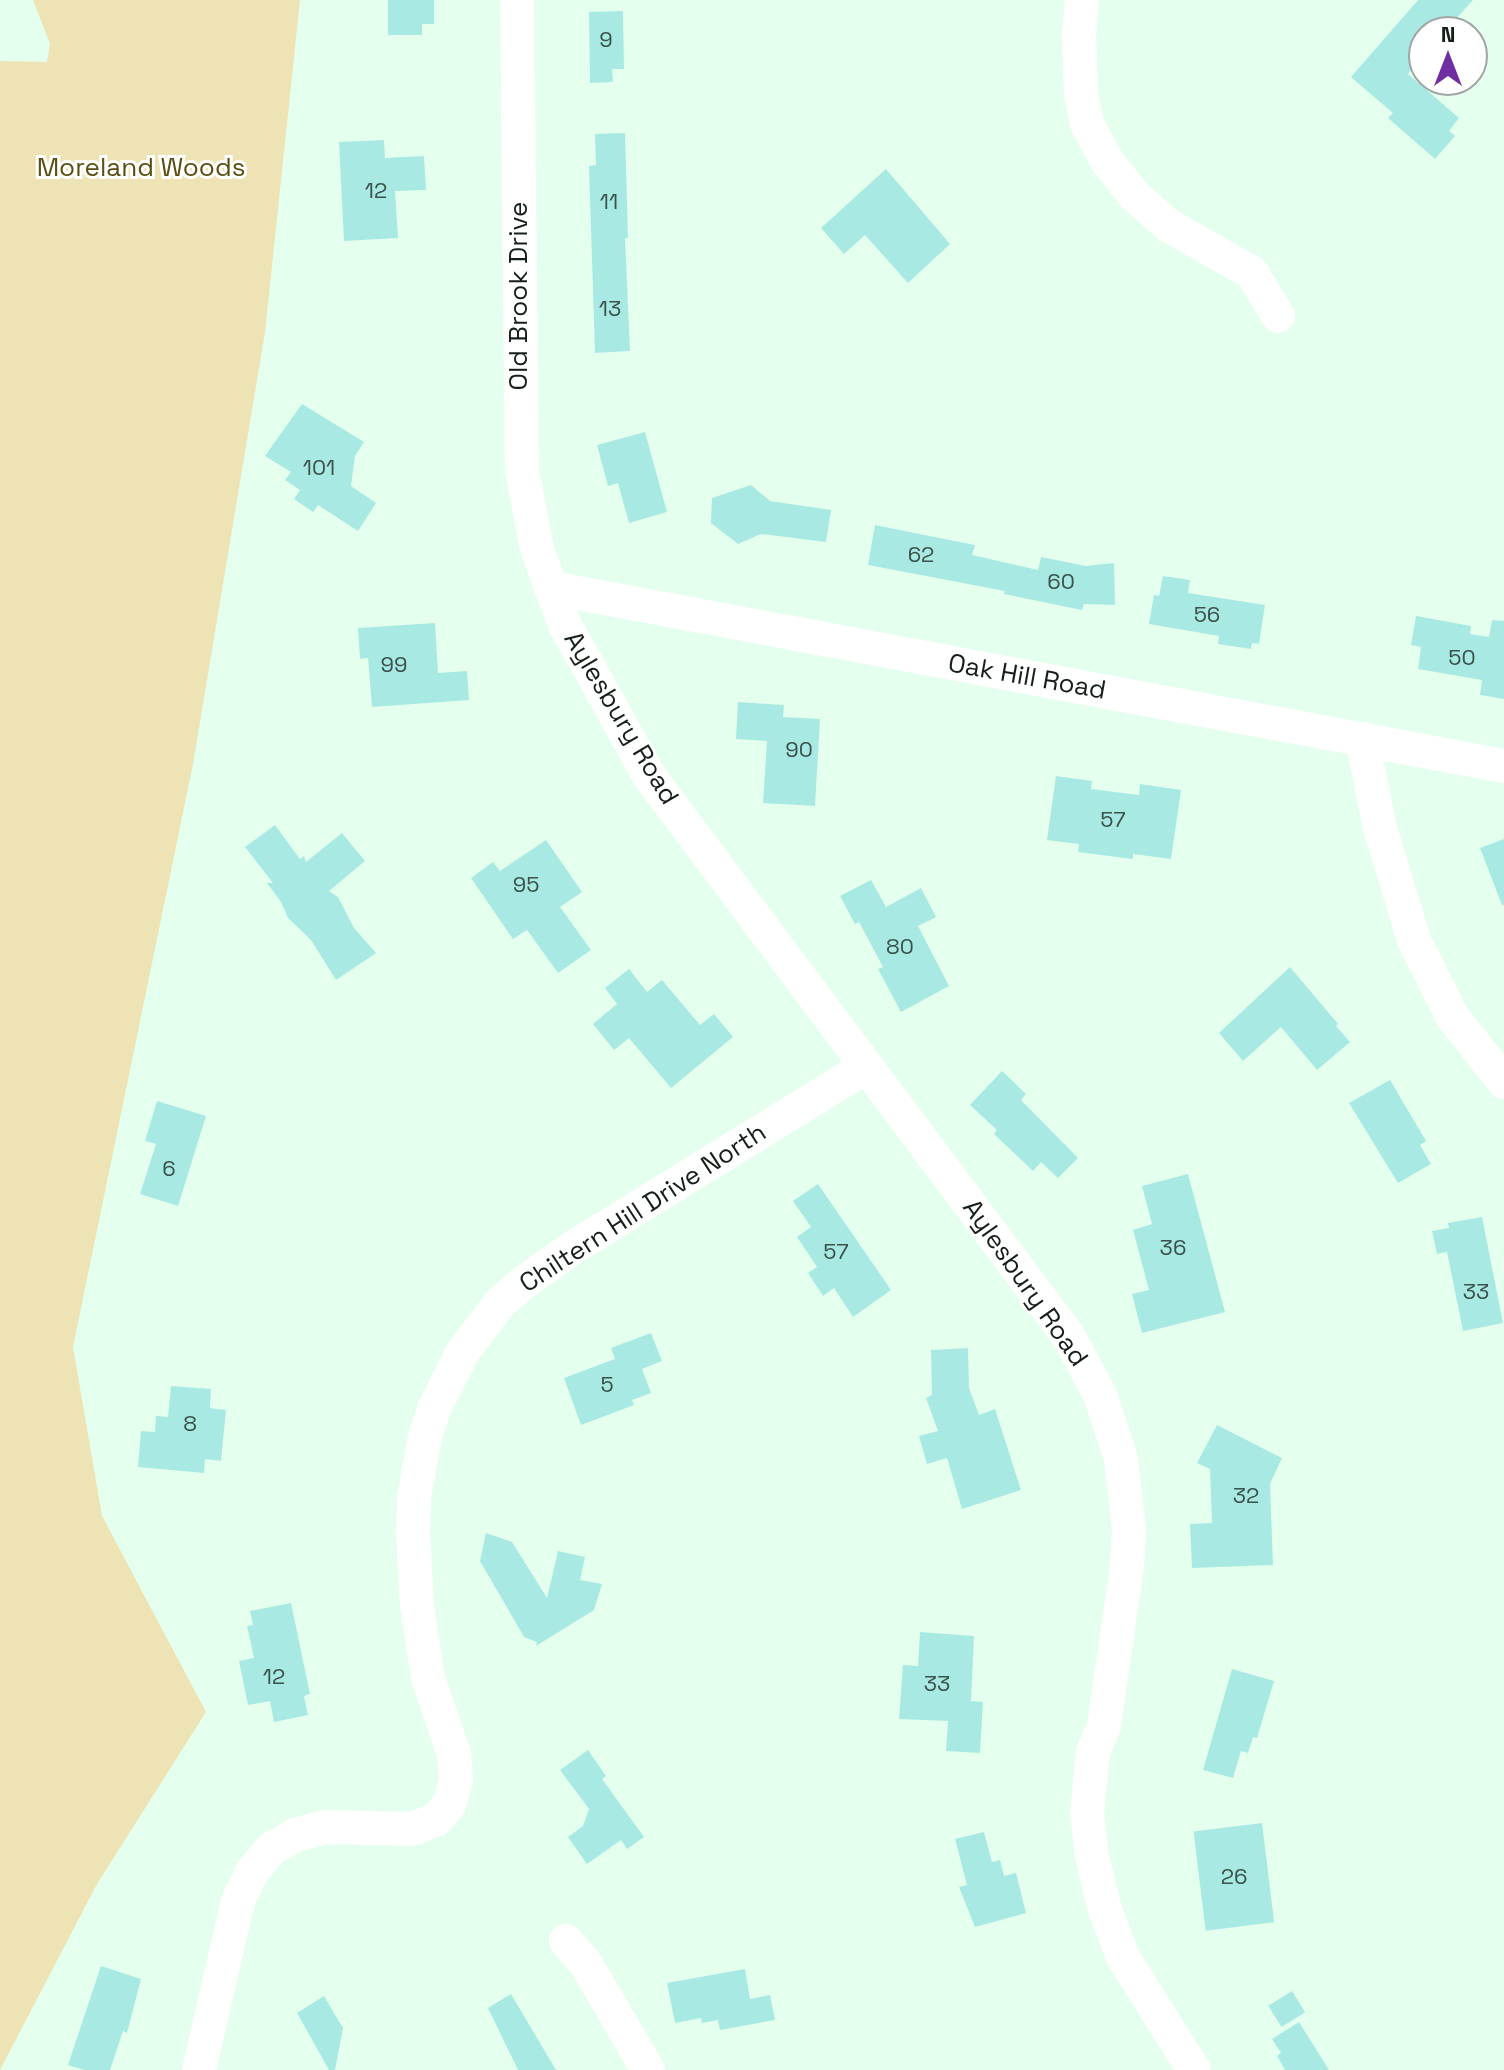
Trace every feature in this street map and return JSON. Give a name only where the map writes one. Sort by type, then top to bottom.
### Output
[{"type":"street","name":"Old Brook Drive","points":[[517,0],[522,471],[527,510],[551,588]]},
{"type":"street","points":[[1082,0],[1079,33],[1081,95],[1087,124],[1107,161],[1135,196],[1168,225],[1252,273],[1278,316]]},
{"type":"street","name":"Oak Hill Road","points":[[551,588],[1504,766]]},
{"type":"street","name":"Aylesbury Road","points":[[551,588],[591,676],[650,777],[1069,1337],[1112,1425],[1126,1494],[1129,1547],[1104,1726],[1093,1752],[1087,1813],[1092,1857],[1105,1910],[1123,1957],[1194,2070]]},
{"type":"street","points":[[1362,739],[1380,828],[1414,940],[1452,1016],[1504,1082]]},
{"type":"street","name":"Chiltern Hill Drive North","points":[[199,2070],[238,1901],[252,1872],[271,1849],[295,1835],[325,1827],[413,1829],[437,1819],[449,1805],[456,1781],[454,1754],[428,1678],[417,1605],[414,1498],[425,1436],[435,1407],[462,1353],[500,1303],[523,1283],[574,1247],[867,1066]]},
{"type":"street","points":[[566,1941],[586,1964],[648,2070]]},
{"type":"green space","name":"Moreland Woods","points":[[33,0],[300,0],[265,332],[193,764],[73,1347],[102,1516],[206,1712],[97,1884],[0,2070],[0,61],[47,62],[50,44]]},
{"type":"building","points":[[388,0],[434,0],[434,24],[422,24],[422,35],[388,35]]},
{"type":"building","points":[[1418,0],[1473,0],[1458,16],[1408,16],[1408,96],[1434,96],[1459,118],[1449,131],[1455,136],[1435,159],[1388,118],[1393,113],[1351,77]]},
{"type":"building","points":[[623,11],[624,69],[612,69],[613,82],[590,83],[589,12]]},
{"type":"building","points":[[625,133],[628,238],[625,238],[630,351],[595,353],[589,166],[596,165],[595,134]]},
{"type":"building","points":[[384,140],[385,158],[424,156],[426,190],[395,191],[398,238],[344,241],[339,142]]},
{"type":"building","points":[[886,169],[950,244],[908,283],[865,235],[844,254],[821,228]]},
{"type":"building","points":[[302,404],[364,442],[355,456],[351,486],[376,503],[358,531],[318,505],[313,512],[294,499],[300,490],[285,480],[291,472],[265,456]]},
{"type":"building","points":[[645,432],[667,512],[629,523],[618,483],[608,486],[597,445]]},
{"type":"building","points":[[751,485],[770,501],[831,510],[826,542],[761,534],[738,544],[711,523],[712,498]]},
{"type":"building","points":[[875,525],[975,545],[972,555],[1038,570],[1041,557],[1086,566],[1114,563],[1115,605],[1084,604],[1082,610],[1004,594],[1005,591],[868,565]]},
{"type":"building","points":[[1163,576],[1190,580],[1188,593],[1265,605],[1259,644],[1252,643],[1251,649],[1218,644],[1219,636],[1149,624],[1154,595],[1159,596]]},
{"type":"building","points":[[1416,616],[1471,626],[1470,634],[1489,637],[1492,620],[1504,621],[1504,699],[1480,695],[1482,680],[1418,669],[1421,647],[1411,645]]},
{"type":"building","points":[[435,623],[438,673],[467,671],[469,700],[372,707],[368,658],[360,659],[358,628]]},
{"type":"building","points":[[738,702],[784,705],[783,717],[820,719],[815,806],[763,803],[767,741],[736,739]]},
{"type":"building","points":[[1056,776],[1092,781],[1091,789],[1139,795],[1140,784],[1181,790],[1171,859],[1133,854],[1133,859],[1078,852],[1079,844],[1047,840]]},
{"type":"building","points":[[275,825],[300,859],[304,856],[306,862],[342,833],[365,861],[329,891],[338,897],[354,928],[376,953],[336,980],[311,940],[288,918],[267,883],[273,883],[245,847]]},
{"type":"building","points":[[1504,839],[1504,905],[1502,905],[1480,848]]},
{"type":"building","points":[[546,840],[582,892],[560,907],[591,950],[558,973],[527,930],[513,939],[471,878],[493,862],[500,871]]},
{"type":"building","points":[[871,880],[886,907],[921,888],[936,917],[918,926],[949,986],[901,1012],[878,969],[883,967],[859,922],[855,924],[840,896]]},
{"type":"building","points":[[1290,967],[1350,1042],[1317,1070],[1281,1027],[1243,1061],[1219,1033]]},
{"type":"building","points":[[629,969],[647,992],[662,980],[700,1025],[714,1014],[733,1037],[671,1088],[629,1038],[614,1050],[593,1024],[617,1004],[605,988]]},
{"type":"building","points":[[1002,1071],[1026,1094],[1021,1100],[1078,1158],[1058,1178],[1041,1162],[1033,1171],[994,1134],[997,1130],[970,1105]]},
{"type":"building","points":[[1390,1080],[1426,1141],[1420,1145],[1431,1164],[1398,1183],[1349,1103]]},
{"type":"building","points":[[157,1101],[206,1116],[178,1206],[140,1194],[156,1144],[145,1141]]},
{"type":"building","points":[[1188,1174],[1225,1312],[1142,1333],[1132,1294],[1149,1290],[1133,1230],[1152,1224],[1142,1186]]},
{"type":"building","points":[[818,1184],[891,1290],[853,1317],[834,1288],[823,1296],[808,1273],[817,1267],[797,1237],[811,1227],[793,1201]]},
{"type":"building","points":[[1482,1217],[1503,1323],[1463,1331],[1447,1252],[1437,1254],[1432,1231],[1449,1228],[1448,1223]]},
{"type":"building","points":[[651,1333],[662,1361],[642,1369],[651,1393],[632,1400],[634,1405],[581,1425],[564,1378],[615,1359],[611,1348]]},
{"type":"building","points":[[968,1348],[969,1388],[979,1415],[995,1409],[1021,1490],[962,1509],[947,1458],[927,1464],[919,1436],[938,1431],[926,1398],[932,1395],[931,1350]]},
{"type":"building","points":[[171,1386],[211,1389],[210,1408],[226,1410],[221,1461],[205,1459],[204,1473],[138,1467],[141,1431],[155,1432],[156,1416],[168,1417]]},
{"type":"building","points":[[1217,1425],[1282,1458],[1270,1484],[1273,1565],[1192,1568],[1190,1524],[1212,1523],[1210,1469],[1197,1463]]},
{"type":"building","points":[[486,1533],[512,1542],[547,1598],[558,1551],[585,1557],[580,1580],[602,1584],[594,1610],[536,1646],[537,1642],[524,1637],[480,1561]]},
{"type":"building","points":[[291,1603],[310,1694],[304,1696],[308,1715],[274,1722],[270,1701],[248,1705],[239,1661],[254,1658],[247,1626],[253,1625],[250,1611]]},
{"type":"building","points":[[920,1632],[974,1636],[971,1701],[983,1702],[980,1753],[946,1751],[948,1721],[899,1719],[903,1665],[918,1666]]},
{"type":"building","points":[[1232,1669],[1274,1681],[1257,1738],[1253,1737],[1248,1753],[1241,1751],[1233,1778],[1203,1770]]},
{"type":"building","points":[[588,1750],[606,1776],[602,1779],[644,1837],[627,1849],[621,1840],[587,1864],[568,1837],[583,1826],[589,1809],[560,1770]]},
{"type":"building","points":[[1262,1823],[1274,1922],[1206,1931],[1194,1831]]},
{"type":"building","points":[[984,1832],[992,1862],[1000,1860],[1004,1876],[1016,1873],[1026,1913],[975,1927],[959,1887],[967,1885],[955,1839]]},
{"type":"building","points":[[101,1966],[141,1979],[127,2033],[123,2031],[110,2070],[84,2070],[68,2065]]},
{"type":"building","points":[[745,1969],[750,1999],[770,1995],[775,2020],[720,2030],[718,2020],[702,2023],[701,2018],[675,2023],[667,1983]]},
{"type":"building","points":[[1292,1991],[1305,2012],[1282,2027],[1268,2006]]},
{"type":"building","points":[[511,1994],[556,2070],[518,2070],[488,2008]]},
{"type":"building","points":[[324,1996],[343,2028],[335,2070],[329,2070],[297,2013]]},
{"type":"building","points":[[1299,2022],[1329,2070],[1285,2070],[1277,2056],[1281,2053],[1272,2039]]}]
